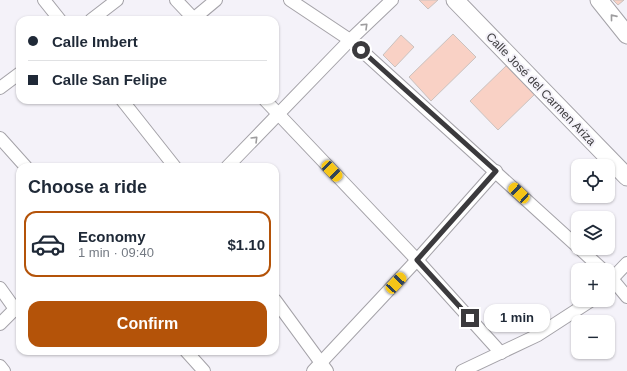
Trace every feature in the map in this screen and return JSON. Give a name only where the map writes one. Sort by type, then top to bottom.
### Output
[{"type":"street","points":[[44,0],[57,16]]},
{"type":"street","points":[[96,16],[117,0]]},
{"type":"street","points":[[176,0],[190,16]]},
{"type":"street","points":[[198,16],[216,0]]},
{"type":"street","points":[[290,0],[350,40],[571,240]]},
{"type":"street","points":[[231,163],[350,40],[392,0]]},
{"type":"street","name":"Calle José del Carmen Ariza","points":[[455,0],[627,177]]},
{"type":"street","points":[[599,0],[627,34]]},
{"type":"street","points":[[0,88],[16,76]]},
{"type":"street","points":[[125,104],[172,163]]},
{"type":"street","points":[[268,104],[417,260],[501,353]]},
{"type":"street","points":[[0,138],[22,163]]},
{"type":"street","points":[[279,306],[320,368],[496,171]]},
{"type":"street","points":[[588,255],[596,263]]},
{"type":"street","points":[[615,274],[627,263]]},
{"type":"street","points":[[615,285],[627,298]]},
{"type":"street","points":[[0,288],[16,308]]},
{"type":"street","points":[[462,371],[538,335],[581,307]]},
{"type":"street","points":[[0,324],[16,312]]},
{"type":"street","points":[[190,355],[204,371]]},
{"type":"street","points":[[0,366],[4,371]]},
{"type":"building","points":[[419,0],[438,0],[428,9]]},
{"type":"building","points":[[613,0],[624,0],[618,5]]},
{"type":"building","points":[[453,34],[476,57],[431,101],[409,77]]},
{"type":"building","points":[[401,35],[414,47],[395,67],[383,55]]},
{"type":"building","points":[[507,65],[535,94],[498,130],[470,101]]},
{"type":"route","points":[[361,50],[496,171],[417,260],[470,318]]}]
